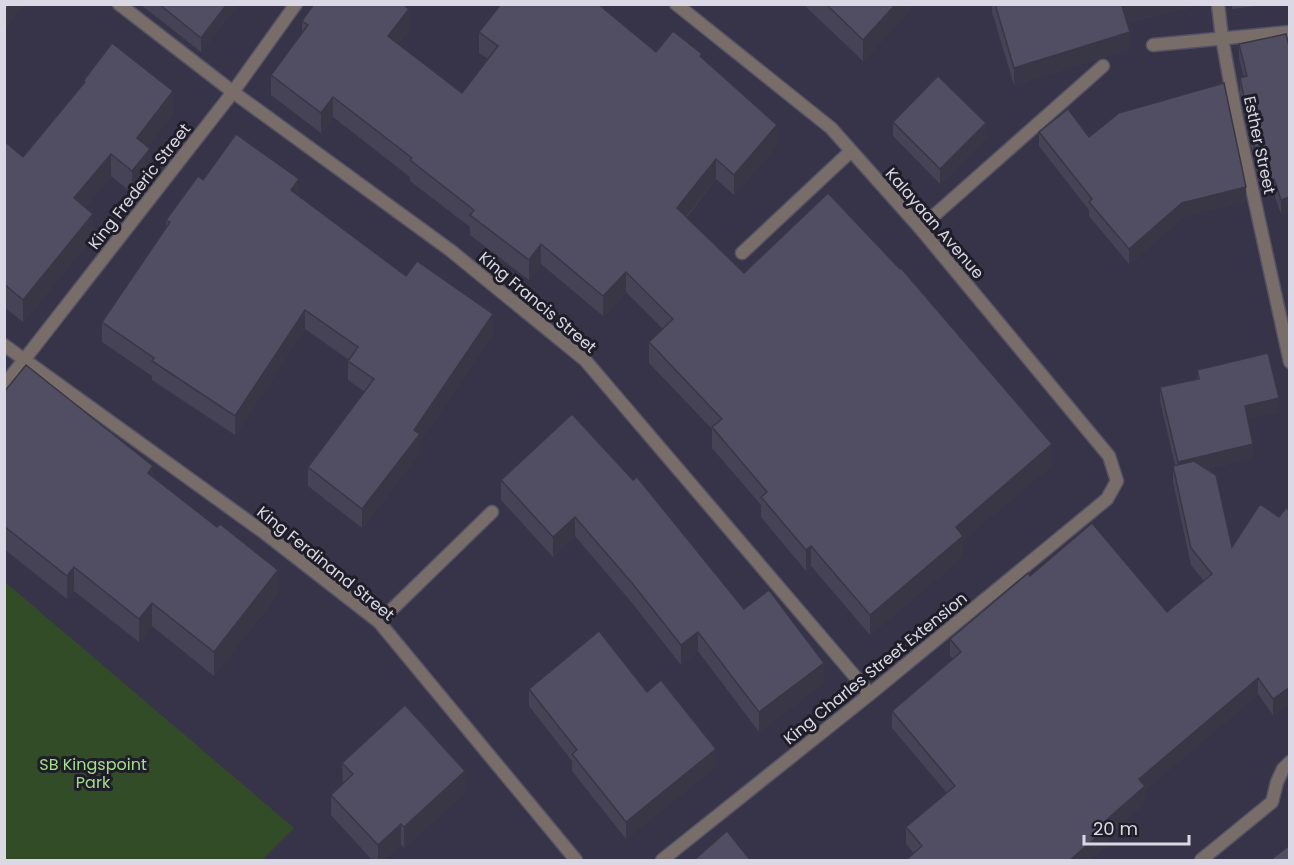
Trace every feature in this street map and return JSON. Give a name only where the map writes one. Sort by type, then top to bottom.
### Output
[{"type":"street","name":"King Francis Street","points":[[119,4],[233,92],[450,250],[585,360],[870,694]]},
{"type":"street","name":"King Frederic Street","points":[[4,385],[233,92],[296,4]]},
{"type":"street","name":"Kalayaan Avenue","points":[[676,4],[831,128],[920,228],[1109,456],[1117,481],[1107,499]]},
{"type":"street","name":"Esther Street","points":[[1218,4],[1237,120],[1290,362]]},
{"type":"street","points":[[1153,45],[1290,32]]},
{"type":"street","points":[[920,228],[1103,66]]},
{"type":"street","points":[[742,253],[851,151]]},
{"type":"street","name":"King Ferdinand Street","points":[[4,345],[266,534],[379,622],[576,861]]},
{"type":"street","name":"King Charles Street Extension","points":[[662,861],[1107,499]]},
{"type":"street","points":[[379,622],[492,512]]},
{"type":"street","points":[[1201,861],[1272,802],[1277,782],[1283,769],[1290,762]]},
{"type":"green space","name":"SB Kingspoint Park","points":[[4,582],[294,828],[262,860],[5,860]]},
{"type":"building","points":[[4,4],[10,4],[4,12]]},
{"type":"building","points":[[159,4],[227,4],[201,38]]},
{"type":"building","points":[[314,4],[402,4],[409,9],[388,36],[462,93],[498,46],[479,32],[501,4],[598,4],[656,52],[673,31],[702,54],[700,56],[777,125],[734,175],[716,159],[677,208],[744,273],[828,193],[901,268],[1052,444],[956,527],[963,536],[870,615],[811,546],[806,550],[761,497],[767,492],[712,427],[722,419],[649,342],[673,319],[626,272],[603,296],[541,244],[529,260],[470,215],[474,210],[410,160],[412,158],[333,97],[321,113],[271,75],[308,25],[302,21]]},
{"type":"building","points":[[826,4],[896,4],[863,40]]},
{"type":"building","points":[[995,4],[1128,4],[1122,6],[1130,32],[1014,68]]},
{"type":"building","points":[[1286,34],[1290,50],[1290,197],[1281,200],[1274,179],[1262,183],[1240,78],[1247,76],[1239,44]]},
{"type":"building","points":[[112,43],[173,91],[137,138],[150,149],[132,171],[111,154],[74,198],[93,214],[23,300],[4,284],[4,141],[23,157],[85,82],[84,80]]},
{"type":"building","points":[[938,76],[986,123],[940,169],[893,122]]},
{"type":"building","points":[[1224,83],[1246,187],[1182,203],[1129,249],[1089,202],[1092,199],[1039,132],[1068,109],[1089,137],[1119,113]]},
{"type":"building","points":[[236,134],[299,179],[291,190],[406,276],[417,261],[493,314],[414,430],[420,434],[362,509],[308,467],[374,379],[348,361],[358,347],[305,310],[235,416],[152,361],[154,358],[102,322],[170,222],[166,220],[198,176],[203,180]]},
{"type":"building","points":[[1268,353],[1279,398],[1245,406],[1253,444],[1178,462],[1160,387],[1199,379],[1197,370]]},
{"type":"building","points":[[26,365],[153,466],[148,473],[217,527],[220,524],[278,570],[214,652],[152,603],[139,619],[74,567],[67,576],[4,526],[4,392]]},
{"type":"building","points":[[572,414],[633,480],[637,477],[744,609],[769,590],[824,663],[759,712],[698,632],[681,645],[632,583],[575,517],[553,537],[501,480]]},
{"type":"building","points":[[1194,461],[1216,475],[1232,547],[1260,504],[1279,517],[1286,508],[1290,510],[1290,687],[1273,699],[1258,678],[1139,779],[1145,786],[1104,822],[1108,827],[1069,861],[905,861],[922,846],[906,827],[955,786],[892,711],[961,652],[950,639],[1028,573],[1030,576],[1092,523],[1167,612],[1212,574],[1191,548],[1173,466]]},
{"type":"building","points":[[599,631],[647,692],[661,680],[716,749],[626,822],[572,754],[577,750],[529,689]]},
{"type":"building","points":[[405,705],[465,771],[404,827],[401,824],[378,845],[331,795],[353,774],[342,763]]},
{"type":"building","points":[[727,831],[751,861],[693,861]]},
{"type":"building","points":[[1290,845],[1290,861],[1269,861]]}]
